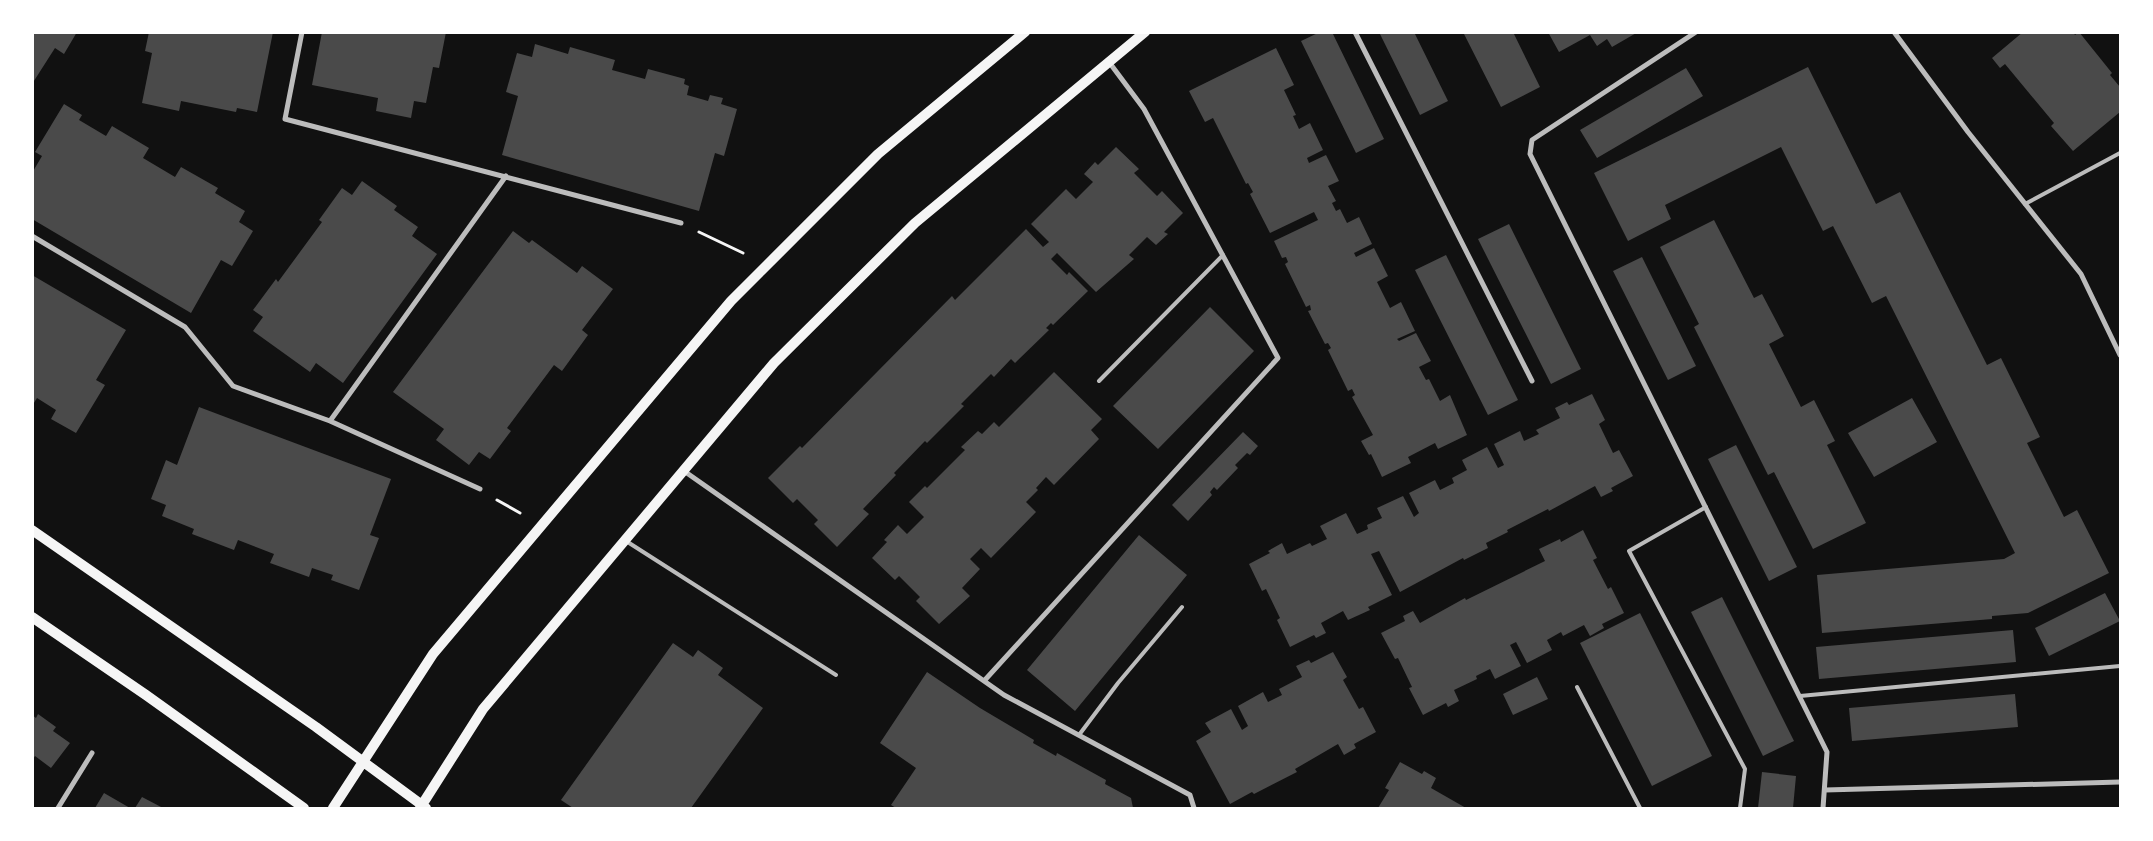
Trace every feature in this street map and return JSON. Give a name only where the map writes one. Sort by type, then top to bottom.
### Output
[{"type":"main road","points":[[333,808],[433,654],[731,301],[878,154],[1025,32]]},
{"type":"main road","points":[[32,530],[362,761],[423,807],[483,709],[774,363],[915,223],[1145,32]]},
{"type":"main road","points":[[32,617],[146,694],[304,808]]},
{"type":"street","points":[[302,32],[285,119],[681,223]]},
{"type":"street","points":[[1355,32],[1532,381]]},
{"type":"street","points":[[1696,32],[1532,140],[1530,154],[1827,752],[1823,808]]},
{"type":"street","points":[[1894,32],[2025,204],[2081,274],[2120,355]]},
{"type":"street","points":[[984,681],[1278,358],[1144,109],[1109,62]]},
{"type":"street","points":[[330,421],[506,176]]},
{"type":"street","points":[[32,236],[185,327],[233,386],[330,421],[480,489]]},
{"type":"street","points":[[684,471],[1004,695],[1190,796],[1194,808]]},
{"type":"street","points":[[58,808],[92,754]]},
{"type":"street","points":[[1825,790],[2120,782]]},
{"type":"lane","points":[[2025,204],[2120,153]]},
{"type":"lane","points":[[1099,382],[1223,255]]},
{"type":"lane","points":[[1706,507],[1629,551],[1745,768],[1740,808]]},
{"type":"lane","points":[[625,540],[836,675]]},
{"type":"lane","points":[[1079,735],[1118,683],[1182,607]]},
{"type":"lane","points":[[1800,696],[2120,666]]},
{"type":"lane","points":[[1577,687],[1640,808]]},
{"type":"path","points":[[681,223],[767,265]]},
{"type":"path","points":[[480,489],[542,526]]},
{"type":"building","points":[[32,32],[77,32],[64,54],[55,48],[32,84]]},
{"type":"building","points":[[149,32],[273,32],[257,112],[237,108],[236,112],[181,101],[179,111],[142,103],[152,53],[145,51]]},
{"type":"building","points":[[322,32],[446,32],[439,68],[433,67],[426,103],[414,101],[411,118],[376,111],[378,98],[312,85]]},
{"type":"building","points":[[1320,32],[1332,32],[1384,139],[1356,153],[1301,41]]},
{"type":"building","points":[[1379,32],[1414,32],[1448,101],[1420,115]]},
{"type":"building","points":[[1463,32],[1513,32],[1540,87],[1501,107]]},
{"type":"building","points":[[1548,32],[1638,32],[1612,47],[1607,39],[1597,46],[1590,35],[1559,52]]},
{"type":"building","points":[[2023,32],[2073,32],[2075,35],[2079,32],[2112,73],[2110,75],[2120,87],[2120,112],[2073,151],[2051,126],[2054,123],[2005,64],[2000,68],[1992,58]]},
{"type":"building","points":[[535,44],[568,54],[570,47],[615,60],[612,70],[645,79],[648,69],[685,79],[684,84],[689,86],[687,95],[708,101],[710,95],[723,98],[721,104],[737,109],[724,156],[715,153],[699,211],[502,155],[518,96],[506,92],[517,53],[532,57]]},
{"type":"building","points":[[1276,48],[1294,85],[1284,90],[1296,115],[1293,116],[1299,129],[1310,123],[1323,150],[1307,158],[1309,163],[1326,155],[1339,181],[1328,186],[1336,201],[1332,203],[1336,211],[1340,209],[1347,223],[1359,217],[1372,244],[1354,253],[1356,257],[1374,248],[1388,276],[1377,282],[1390,308],[1401,302],[1415,331],[1397,339],[1399,341],[1416,333],[1431,361],[1419,367],[1426,380],[1429,379],[1440,401],[1450,395],[1467,435],[1438,449],[1435,443],[1408,457],[1411,463],[1382,477],[1371,454],[1369,455],[1361,441],[1373,435],[1352,397],[1355,395],[1352,389],[1348,391],[1328,350],[1331,348],[1328,343],[1325,344],[1308,311],[1311,310],[1310,305],[1306,307],[1285,264],[1288,262],[1286,257],[1282,258],[1274,241],[1318,220],[1314,212],[1270,233],[1250,194],[1253,192],[1248,183],[1246,184],[1213,118],[1205,122],[1189,91]]},
{"type":"building","points":[[1808,67],[1876,204],[1900,192],[1987,365],[2001,358],[2040,437],[2027,443],[2064,517],[2077,510],[2109,573],[2028,613],[1992,616],[1992,619],[1822,633],[1817,575],[2004,559],[2015,553],[1886,296],[1872,303],[1833,226],[1823,231],[1781,147],[1665,205],[1671,219],[1628,241],[1594,173]]},
{"type":"building","points":[[1686,68],[1703,96],[1597,158],[1580,130]]},
{"type":"building","points":[[64,104],[82,115],[79,120],[106,136],[112,126],[149,148],[143,158],[175,177],[181,167],[218,188],[215,193],[245,211],[239,222],[253,231],[232,266],[221,260],[191,313],[32,219],[32,173],[42,156],[35,152]]},
{"type":"building","points":[[1116,147],[1139,169],[1134,173],[1157,196],[1162,191],[1183,213],[1164,232],[1168,234],[1156,245],[1147,237],[1129,255],[1134,259],[1096,292],[1057,253],[1051,259],[1067,275],[1069,272],[1088,291],[1053,325],[1051,323],[1046,328],[1049,330],[1015,363],[1011,359],[994,377],[991,374],[961,404],[964,406],[927,443],[925,441],[894,473],[896,475],[863,509],[869,514],[837,547],[814,524],[818,520],[797,499],[793,503],[768,478],[800,446],[802,448],[952,296],[955,300],[1026,229],[1043,247],[1049,242],[1031,224],[1066,189],[1076,199],[1093,182],[1084,174],[1095,162],[1098,165]]},
{"type":"building","points":[[362,181],[397,206],[394,210],[418,227],[412,236],[437,254],[343,383],[316,363],[310,372],[253,331],[263,317],[253,310],[276,279],[278,282],[322,222],[319,220],[342,188],[352,195]]},
{"type":"building","points":[[1714,220],[1754,298],[1762,294],[1784,336],[1769,344],[1801,407],[1814,400],[1835,441],[1827,445],[1866,523],[1813,549],[1774,472],[1768,475],[1694,327],[1699,324],[1660,247]]},
{"type":"building","points":[[1509,224],[1581,369],[1551,384],[1478,239]]},
{"type":"building","points":[[513,231],[529,243],[532,240],[577,273],[582,266],[613,289],[582,330],[588,335],[562,371],[554,365],[507,428],[511,431],[490,459],[479,452],[469,465],[436,440],[444,429],[393,392]]},
{"type":"building","points":[[1446,255],[1518,400],[1488,415],[1415,270]]},
{"type":"building","points":[[1642,257],[1696,366],[1668,380],[1613,271]]},
{"type":"building","points":[[32,275],[126,330],[96,380],[105,385],[76,433],[51,419],[56,410],[37,398],[32,406]]},
{"type":"building","points":[[1210,307],[1254,351],[1158,449],[1113,406]]},
{"type":"building","points":[[1054,372],[1102,419],[1091,430],[1099,439],[1054,485],[1046,477],[1036,488],[1038,490],[1026,502],[1036,512],[991,558],[981,548],[970,559],[980,569],[962,588],[970,596],[939,624],[916,601],[920,597],[899,576],[895,580],[872,558],[887,542],[884,540],[898,525],[907,534],[924,517],[909,502],[925,486],[927,488],[965,450],[961,447],[978,431],[982,434],[994,422],[999,427]]},
{"type":"building","points":[[1592,394],[1605,420],[1599,424],[1613,453],[1619,450],[1633,476],[1611,488],[1613,491],[1601,497],[1595,486],[1549,511],[1548,509],[1486,543],[1488,548],[1464,560],[1463,558],[1400,592],[1379,551],[1371,554],[1392,595],[1368,607],[1370,610],[1348,620],[1343,611],[1321,623],[1326,633],[1316,638],[1314,635],[1290,647],[1277,620],[1280,618],[1266,589],[1262,591],[1249,564],[1270,553],[1268,551],[1282,543],[1287,554],[1310,543],[1312,546],[1327,539],[1320,526],[1346,513],[1357,534],[1368,529],[1367,525],[1382,518],[1377,508],[1403,496],[1414,517],[1419,513],[1409,493],[1435,480],[1440,490],[1454,483],[1452,478],[1467,470],[1462,460],[1487,447],[1498,468],[1504,465],[1494,444],[1520,431],[1524,441],[1539,434],[1536,430],[1560,418],[1555,408],[1567,402],[1569,405]]},
{"type":"building","points":[[1912,398],[1937,442],[1874,477],[1848,433]]},
{"type":"building","points":[[199,407],[391,479],[370,535],[379,538],[359,590],[331,580],[333,575],[312,568],[309,577],[270,563],[274,554],[238,540],[234,550],[192,534],[194,529],[162,516],[166,505],[151,499],[166,460],[177,465]]},
{"type":"building","points":[[1243,432],[1258,446],[1250,455],[1247,453],[1235,465],[1238,468],[1217,490],[1214,487],[1210,492],[1212,495],[1188,521],[1172,505]]},
{"type":"building","points":[[1736,445],[1797,567],[1769,581],[1708,459]]},
{"type":"building","points":[[1583,530],[1597,558],[1593,560],[1608,589],[1611,587],[1624,613],[1602,624],[1604,628],[1590,636],[1584,625],[1563,636],[1561,632],[1547,640],[1552,650],[1527,663],[1516,642],[1510,645],[1521,666],[1495,679],[1490,669],[1476,676],[1477,679],[1454,690],[1459,701],[1448,707],[1446,703],[1423,715],[1409,688],[1412,687],[1398,658],[1395,659],[1381,633],[1405,621],[1403,616],[1413,611],[1420,623],[1465,598],[1466,600],[1545,561],[1539,549],[1560,539],[1561,542]]},
{"type":"building","points":[[1139,535],[1187,575],[1075,711],[1027,670]]},
{"type":"building","points":[[2105,593],[2120,621],[2049,656],[2035,628]]},
{"type":"building","points":[[1722,597],[1794,741],[1763,756],[1691,612]]},
{"type":"building","points":[[1640,613],[1712,756],[1652,786],[1580,643]]},
{"type":"building","points":[[2013,630],[2016,662],[1819,679],[1816,647]]},
{"type":"building","points":[[673,643],[693,657],[698,650],[723,668],[718,675],[763,708],[691,808],[573,808],[561,800]]},
{"type":"building","points":[[1333,652],[1347,677],[1343,680],[1359,709],[1363,707],[1376,732],[1354,744],[1356,748],[1344,755],[1338,744],[1295,769],[1297,772],[1230,804],[1196,741],[1211,732],[1205,723],[1231,709],[1242,730],[1248,726],[1238,706],[1263,692],[1268,702],[1282,695],[1279,689],[1302,677],[1296,666],[1309,660],[1311,663]]},
{"type":"building","points":[[927,672],[980,708],[1034,740],[1033,743],[1056,756],[1057,753],[1106,780],[1105,784],[1131,798],[1133,808],[896,808],[891,805],[916,768],[880,743]]},
{"type":"building","points":[[1537,677],[1548,699],[1513,715],[1503,694]]},
{"type":"building","points":[[2015,694],[2018,727],[1852,741],[1849,708]]},
{"type":"building","points":[[38,714],[56,727],[53,731],[70,743],[51,768],[35,756],[32,760],[32,715],[36,718]]},
{"type":"building","points":[[1400,762],[1422,774],[1424,771],[1436,778],[1431,788],[1466,808],[1378,808],[1389,790],[1385,788]]},
{"type":"building","points":[[1762,772],[1796,776],[1793,808],[1758,808]]},
{"type":"building","points":[[104,793],[130,808],[95,808]]},
{"type":"building","points":[[142,797],[163,808],[135,808]]}]
